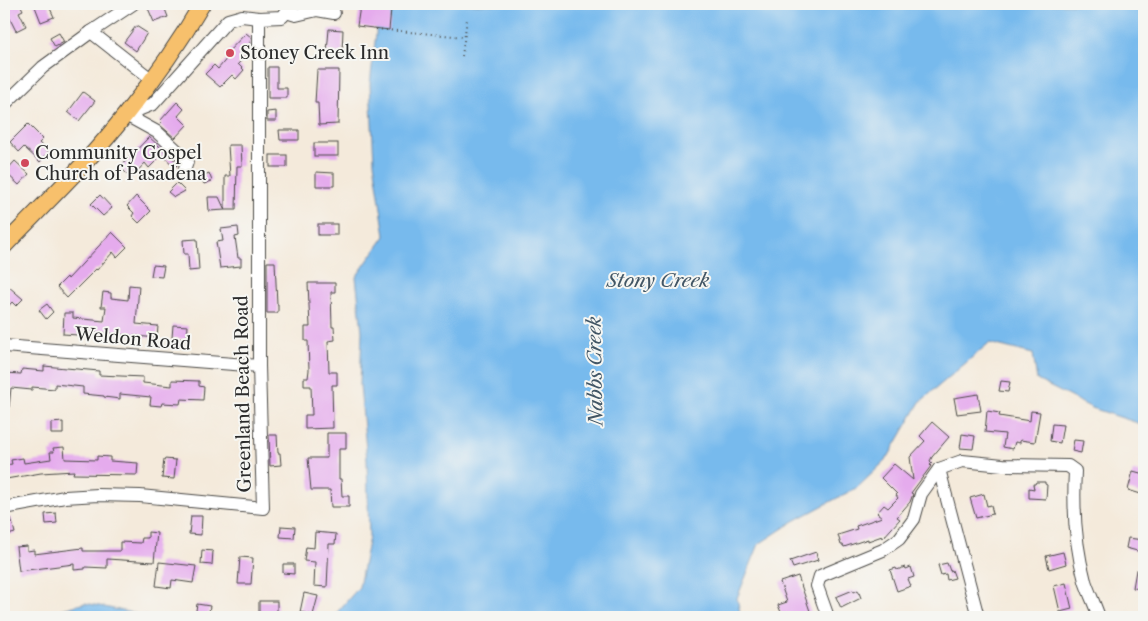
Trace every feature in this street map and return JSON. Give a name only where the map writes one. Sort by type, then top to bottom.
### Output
[{"type":"main road","points":[[4,246],[126,115],[176,48],[202,4]]},
{"type":"street","points":[[4,105],[43,67],[133,4]]},
{"type":"street","points":[[126,115],[153,104],[228,20],[242,16],[259,18],[282,17],[290,8],[296,16],[316,10],[334,13],[327,4]]},
{"type":"street","name":"Greenland Beach Road","points":[[4,508],[65,496],[98,495],[140,496],[263,508],[259,366],[259,18]]},
{"type":"street","points":[[91,32],[152,80]]},
{"type":"street","points":[[164,63],[182,72]]},
{"type":"street","points":[[126,115],[156,132],[185,158],[187,162],[185,168]]},
{"type":"street","name":"Weldon Road","points":[[4,346],[259,366]]},
{"type":"street","points":[[828,617],[817,586],[820,576],[883,550],[899,539],[914,519],[921,494],[939,469],[962,461],[1003,465],[1068,466],[1075,471],[1076,543],[1085,581],[1099,617]]},
{"type":"street","points":[[939,469],[978,617]]},
{"type":"path","points":[[462,56],[467,19]]},
{"type":"path","points":[[376,29],[465,37]]},
{"type":"water","name":"Stony Creek","points":[[377,4],[1144,4],[1144,425],[1092,408],[1037,380],[1033,354],[989,343],[920,402],[887,459],[858,487],[794,521],[759,544],[737,598],[741,617],[333,617],[359,587],[369,537],[367,460],[360,385],[362,331],[356,277],[385,236],[374,162],[370,84],[376,34]]},
{"type":"water","points":[[85,603],[147,616],[152,617],[33,617]]},
{"type":"building","points":[[10,4],[20,4],[23,10],[19,12],[26,26],[16,31],[4,7]]},
{"type":"building","points":[[34,4],[48,4],[54,17],[41,22]]},
{"type":"building","points":[[163,4],[168,17],[154,22],[147,6]]},
{"type":"building","points":[[360,6],[391,9],[389,30],[357,26]]},
{"type":"building","points":[[136,26],[147,33],[136,51],[124,42]]},
{"type":"building","points":[[329,29],[343,30],[342,53],[327,52]]},
{"type":"building","points":[[59,33],[64,42],[55,47],[50,38]]},
{"type":"building","points":[[246,33],[251,37],[248,53],[238,64],[244,70],[236,79],[232,75],[220,87],[205,74],[214,65],[218,69],[228,57],[225,55]]},
{"type":"building","points":[[268,67],[277,67],[277,88],[287,88],[287,98],[268,98]]},
{"type":"building","points":[[317,70],[339,70],[338,124],[319,125],[318,103],[315,103]]},
{"type":"building","points":[[83,92],[95,101],[79,121],[68,112]]},
{"type":"building","points":[[177,102],[184,109],[178,116],[187,125],[175,138],[160,125],[162,123],[160,121]]},
{"type":"building","points":[[276,111],[276,121],[267,121],[267,112]]},
{"type":"building","points":[[28,124],[43,139],[39,143],[49,152],[40,162],[24,147],[19,152],[10,142]]},
{"type":"building","points":[[279,130],[299,130],[299,140],[280,140]]},
{"type":"building","points":[[149,137],[178,163],[175,167],[162,155],[149,168],[145,163],[131,178],[120,167]]},
{"type":"building","points":[[314,143],[338,143],[338,156],[314,156]]},
{"type":"building","points":[[228,145],[241,145],[242,166],[237,166],[236,210],[225,210],[225,176],[230,176]]},
{"type":"building","points":[[270,155],[287,155],[287,167],[270,167]]},
{"type":"building","points":[[15,161],[29,174],[19,185],[5,172]]},
{"type":"building","points":[[316,172],[334,173],[334,186],[316,186]]},
{"type":"building","points":[[209,173],[212,181],[204,184],[200,177]]},
{"type":"building","points":[[177,183],[185,191],[174,197],[168,192]]},
{"type":"building","points":[[100,195],[112,208],[103,216],[91,204]]},
{"type":"building","points":[[136,196],[151,211],[139,223],[132,216],[134,213],[127,206]]},
{"type":"building","points":[[208,197],[219,197],[225,210],[209,211]]},
{"type":"building","points":[[318,224],[337,224],[337,235],[318,235]]},
{"type":"building","points":[[238,227],[239,236],[235,237],[238,258],[241,258],[241,266],[220,268],[216,242],[223,241],[221,229]]},
{"type":"building","points":[[112,232],[127,247],[117,257],[113,252],[67,298],[57,287],[67,277],[68,279]]},
{"type":"building","points":[[197,239],[199,270],[189,271],[188,254],[184,254],[183,240]]},
{"type":"building","points":[[267,262],[275,262],[278,313],[267,313]]},
{"type":"building","points":[[153,265],[164,266],[162,277],[151,276]]},
{"type":"building","points":[[308,283],[335,283],[335,292],[331,292],[332,327],[334,327],[335,340],[328,341],[329,372],[337,372],[337,385],[332,385],[333,428],[305,429],[305,415],[312,415],[311,386],[304,386],[304,378],[308,378],[309,370],[308,341],[305,341],[305,327],[310,327]]},
{"type":"building","points":[[129,285],[139,286],[136,324],[158,326],[157,338],[93,332],[93,336],[63,334],[64,313],[73,313],[73,318],[104,321],[106,307],[101,307],[103,292],[111,293],[111,298],[128,300]]},
{"type":"building","points":[[8,286],[23,299],[16,306],[12,302],[4,311],[4,291]]},
{"type":"building","points":[[47,304],[53,312],[46,319],[39,310]]},
{"type":"building","points":[[173,325],[188,326],[187,339],[172,338]]},
{"type":"building","points":[[44,366],[99,371],[99,375],[143,377],[143,383],[172,386],[172,380],[199,381],[199,386],[204,387],[203,400],[181,399],[180,404],[162,403],[161,406],[150,405],[151,397],[120,394],[120,399],[104,397],[83,394],[83,387],[55,384],[55,389],[32,387],[32,390],[11,388],[9,408],[4,407],[4,373],[21,374],[22,369],[44,371]]},
{"type":"building","points":[[1001,381],[1010,382],[1008,392],[999,391]]},
{"type":"building","points":[[978,394],[981,411],[957,414],[954,398]]},
{"type":"building","points":[[987,411],[1000,413],[999,416],[1030,421],[1031,411],[1040,412],[1035,442],[1020,440],[1020,443],[1015,442],[1013,449],[1003,447],[1005,434],[985,432]]},
{"type":"building","points":[[63,422],[63,434],[51,434],[51,423]]},
{"type":"building","points":[[932,422],[949,437],[932,457],[930,461],[932,463],[931,466],[911,493],[913,494],[910,502],[897,517],[900,519],[883,538],[882,536],[868,541],[868,539],[844,547],[841,545],[838,535],[857,529],[856,526],[882,517],[877,513],[884,505],[888,508],[898,498],[897,494],[881,478],[894,464],[913,480],[910,457],[925,441],[920,436]]},
{"type":"building","points":[[1052,424],[1063,425],[1060,443],[1050,441]]},
{"type":"building","points":[[327,433],[346,433],[346,449],[339,449],[339,479],[341,479],[342,496],[349,496],[349,507],[331,507],[330,490],[311,490],[308,458],[327,458]]},
{"type":"building","points":[[962,434],[975,436],[973,449],[960,448]]},
{"type":"building","points":[[269,435],[277,435],[281,465],[270,466]]},
{"type":"building","points":[[1074,440],[1083,441],[1081,453],[1072,451]]},
{"type":"building","points":[[64,447],[65,459],[97,460],[97,456],[110,457],[110,461],[138,463],[137,475],[73,474],[74,471],[41,473],[6,479],[4,465],[12,464],[11,460],[23,458],[24,463],[51,459],[50,452],[54,452],[53,448]]},
{"type":"building","points":[[164,459],[176,460],[174,479],[162,478]]},
{"type":"building","points":[[1133,471],[1144,474],[1144,495],[1128,490]]},
{"type":"building","points":[[1045,482],[1047,485],[1046,499],[1029,498],[1029,488],[1034,489],[1033,484]]},
{"type":"building","points":[[984,494],[987,506],[991,505],[993,514],[976,518],[970,498]]},
{"type":"building","points":[[56,513],[57,523],[46,524],[45,514]]},
{"type":"building","points":[[191,516],[202,516],[201,535],[189,534]]},
{"type":"building","points":[[11,518],[15,533],[4,536],[4,520]]},
{"type":"building","points":[[281,526],[295,527],[294,538],[280,537]]},
{"type":"building","points":[[148,532],[157,533],[154,562],[107,559],[107,568],[85,567],[85,569],[74,570],[74,564],[19,571],[16,547],[27,546],[27,551],[34,550],[34,554],[83,548],[83,551],[120,551],[120,542],[141,543],[142,538],[148,538]]},
{"type":"building","points":[[315,532],[336,534],[335,544],[329,544],[327,587],[314,586],[315,562],[304,561],[306,547],[314,548]]},
{"type":"building","points":[[1128,538],[1143,540],[1141,552],[1126,548]]},
{"type":"building","points":[[202,550],[213,551],[212,565],[201,564]]},
{"type":"building","points":[[816,552],[818,560],[793,568],[790,561]]},
{"type":"building","points":[[1063,552],[1066,564],[1049,569],[1046,556]]},
{"type":"building","points":[[240,557],[253,558],[251,584],[238,584]]},
{"type":"building","points":[[159,562],[196,566],[193,583],[172,580],[171,588],[156,586]]},
{"type":"building","points":[[947,563],[955,578],[947,580],[946,574],[941,575],[938,565]]},
{"type":"building","points":[[283,564],[294,564],[294,574],[283,573]]},
{"type":"building","points":[[905,567],[906,569],[911,567],[914,577],[908,579],[911,586],[897,591],[890,570]]},
{"type":"building","points":[[1136,570],[1144,572],[1144,589],[1133,588]]},
{"type":"building","points":[[798,576],[812,617],[783,617],[778,605],[787,602],[780,582]]},
{"type":"building","points":[[1066,583],[1072,609],[1060,612],[1054,586]]},
{"type":"building","points":[[853,590],[854,592],[858,590],[861,598],[841,608],[836,597]]},
{"type":"building","points":[[304,593],[318,596],[313,615],[300,612]]},
{"type":"building","points":[[259,601],[277,601],[277,617],[259,617]]},
{"type":"building","points":[[197,604],[210,606],[208,617],[195,617]]},
{"type":"place","name":"Stoney Creek Inn","points":[[230,53]]},
{"type":"place","name":"Community Gospel Church of Pasadena","points":[[25,163]]},
{"type":"water label","name":"Nabbs Creek","points":[[595,371]]}]
